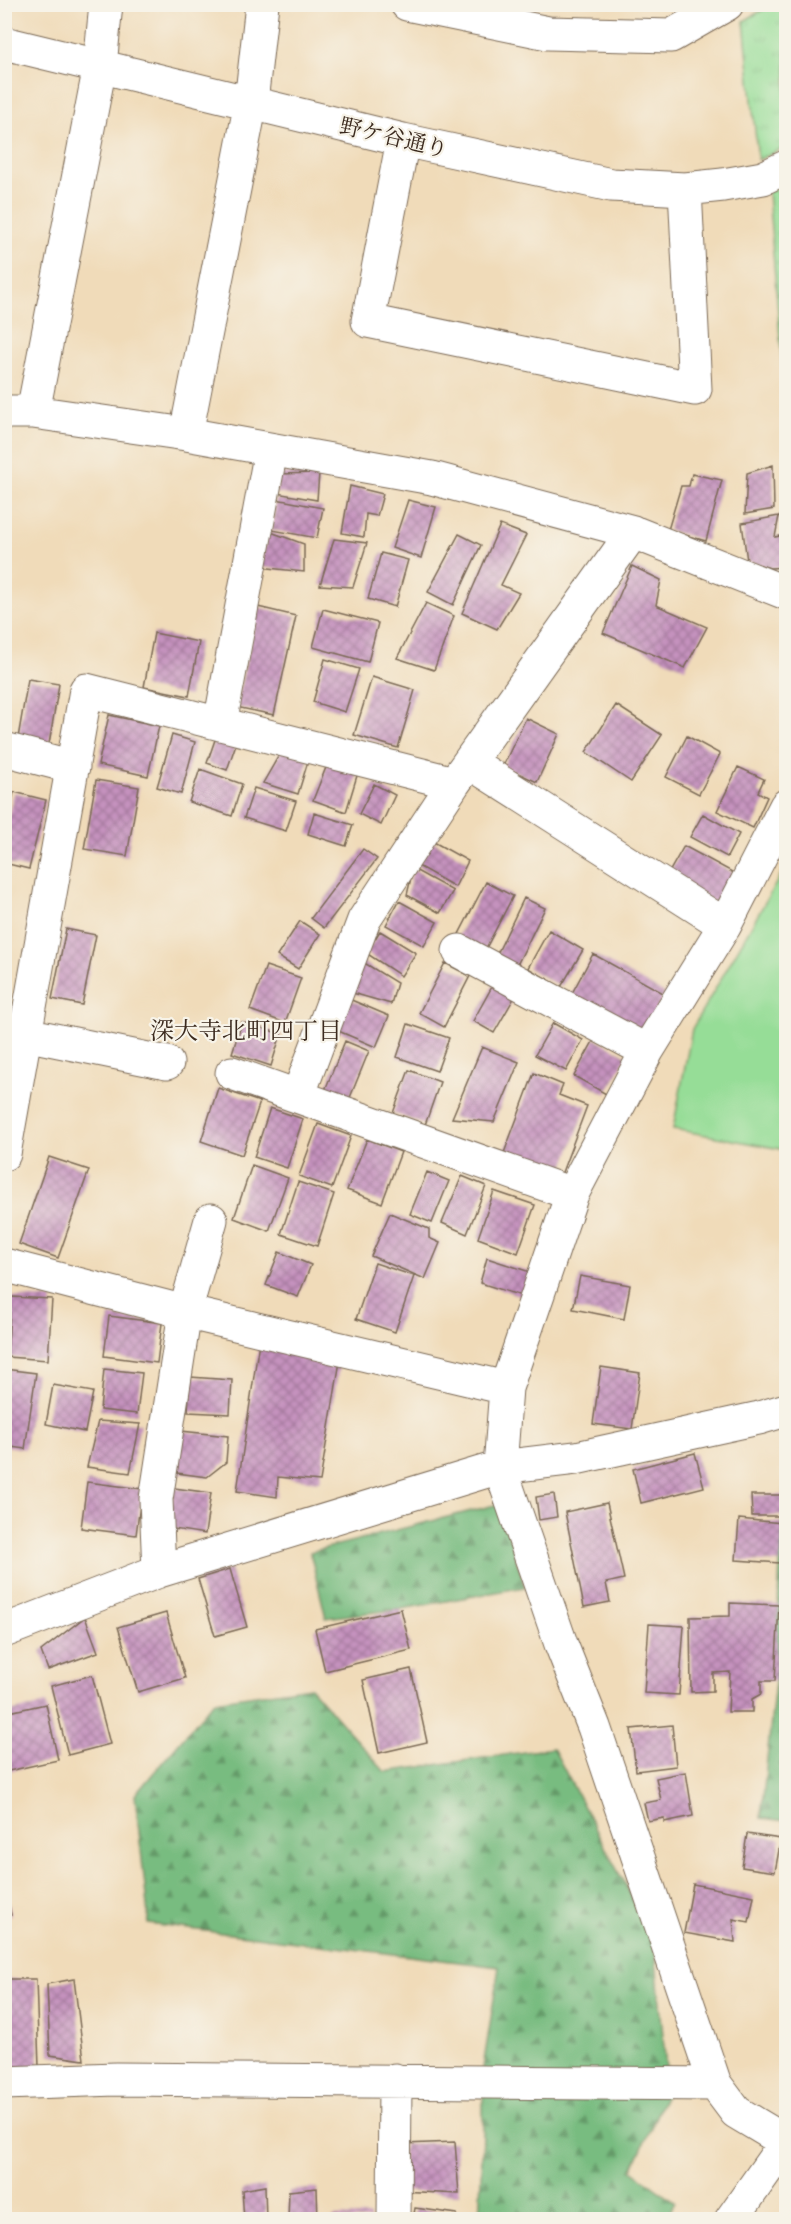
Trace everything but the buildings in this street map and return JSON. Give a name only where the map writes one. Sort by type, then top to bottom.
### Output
[{"type":"street","points":[[106,4],[100,66],[19,412],[186,434],[432,478],[633,532],[786,593]]},
{"type":"street","points":[[186,434],[251,102],[262,4]]},
{"type":"street","points":[[406,4],[548,33],[671,36],[727,4]]},
{"type":"street","name":"野ケ谷通り","points":[[4,43],[403,140],[611,185],[686,189],[763,178],[786,167]]},
{"type":"street","points":[[403,140],[368,321],[695,388],[686,189]]},
{"type":"street","points":[[220,724],[272,450]]},
{"type":"street","points":[[298,1096],[364,920],[461,772],[633,532]]},
{"type":"street","points":[[4,1154],[86,690],[220,724],[461,772],[725,925]]},
{"type":"street","points":[[4,749],[73,767]]},
{"type":"street","points":[[731,2220],[786,2142],[736,2112],[716,2084],[594,1728],[561,1644],[500,1467],[506,1388],[572,1194],[647,1051],[725,925],[786,806]]},
{"type":"street","points":[[459,951],[647,1051]]},
{"type":"street","points":[[25,1034],[167,1063]]},
{"type":"street","points":[[232,1073],[572,1194]]},
{"type":"street","points":[[159,1571],[156,1499],[186,1312],[211,1220]]},
{"type":"street","points":[[4,1265],[186,1312],[506,1388]]},
{"type":"street","points":[[4,1631],[159,1571],[500,1467],[576,1458],[786,1410]]},
{"type":"street","points":[[4,2083],[116,2079],[716,2084]]},
{"type":"street","points":[[393,2220],[394,2080]]},
{"type":"green space","points":[[771,5],[786,5],[786,147],[758,160],[744,21]]},
{"type":"green space","points":[[786,186],[786,410],[768,192]]},
{"type":"green space","points":[[786,866],[786,1150],[673,1129],[692,1029]]},
{"type":"green space","points":[[786,1467],[786,1821],[761,1818],[775,1681]]},
{"type":"green space","points":[[499,1504],[525,1587],[401,1609],[326,1618],[310,1552]]},
{"type":"green space","points":[[310,1687],[385,1772],[553,1748],[654,1940],[668,2089],[632,2170],[675,2202],[666,2219],[479,2219],[483,2068],[499,1967],[149,1924],[135,1795],[214,1701]]},
{"type":"district","name":"深大寺北町四丁目","points":[[246,1031]]}]
